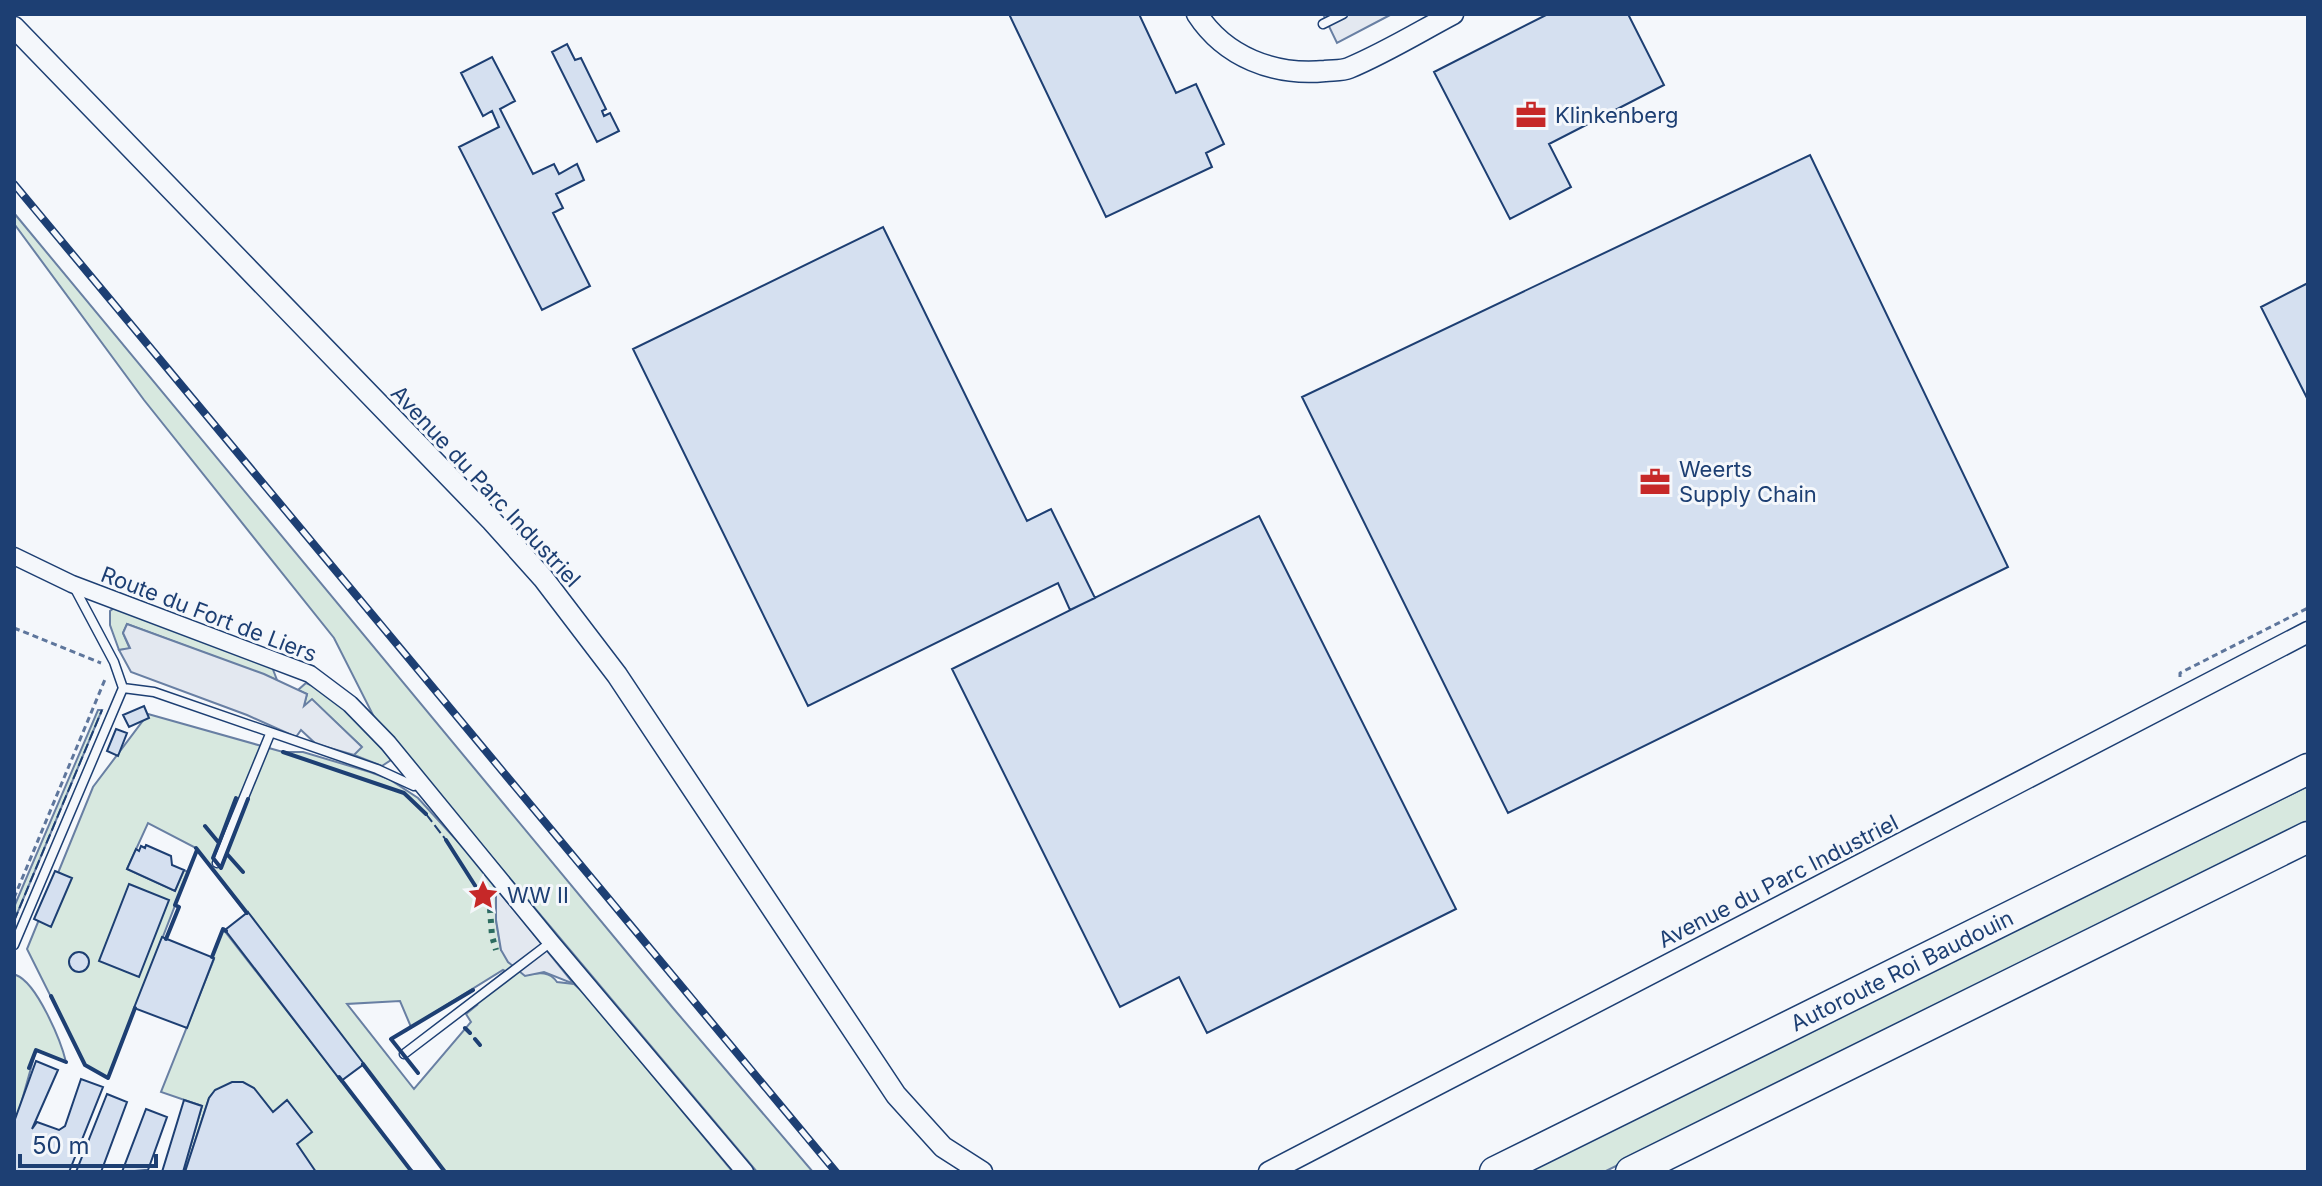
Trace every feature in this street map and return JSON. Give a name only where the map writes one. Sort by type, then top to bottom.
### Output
[{"type":"highway","name":"Autoroute Roi Baudouin","points":[[1495,1172],[2308,769]]},
{"type":"highway","points":[[1631,1172],[2308,837]]},
{"type":"street","points":[[1197,14],[1227,48],[1263,65],[1300,73],[1346,69],[1453,14]]},
{"type":"street","name":"Avenue du Parc Industriel","points":[[14,27],[492,521],[543,578],[617,675],[896,1095],[943,1147],[982,1172]]},
{"type":"street","name":"Route du Fort de Liers","points":[[14,556],[72,584],[310,674],[350,704],[420,783],[745,1172]]},
{"type":"street","name":"Avenue du Parc Industriel","points":[[1269,1172],[2308,632]]},
{"type":"lane","points":[[1323,24],[1343,14]]},
{"type":"lane","points":[[14,945],[123,688],[72,584]]},
{"type":"lane","points":[[123,688],[154,692],[377,769],[414,786],[420,783]]},
{"type":"lane","points":[[217,863],[270,734]]},
{"type":"lane","points":[[404,1054],[551,942]]},
{"type":"path","points":[[14,628],[113,665],[14,898]]},
{"type":"shaded area","points":[[1323,14],[1392,14],[1337,43]]},
{"type":"shaded area","points":[[14,213],[673,1008],[813,1172],[757,1172],[374,717],[334,638],[144,400],[15,225]]},
{"type":"shaded area","points":[[114,608],[272,667],[277,680],[127,624],[123,633],[130,649],[119,650],[110,625],[110,611]]},
{"type":"shaded area","points":[[127,624],[264,674],[307,694],[304,706],[312,699],[362,747],[354,755],[316,744],[301,730],[296,737],[247,715],[131,672],[119,650],[130,648],[123,633]]},
{"type":"shaded area","points":[[306,683],[342,706],[391,760],[382,766],[354,755],[361,746],[312,700],[303,708],[307,694],[298,690]]},
{"type":"shaded area","points":[[98,710],[102,710],[14,921],[14,907]]},
{"type":"shaded area","points":[[148,714],[283,752],[303,752],[389,779],[418,798],[482,868],[496,888],[496,920],[501,950],[525,975],[547,974],[557,982],[574,984],[584,993],[733,1172],[445,1172],[196,848],[148,823],[127,869],[175,891],[184,870],[188,872],[108,1078],[85,1065],[27,949],[93,787]],"holes":[[[505,971],[469,1001],[477,1005],[466,1014],[471,1022],[414,1089],[347,1004],[400,1001],[411,1027]]]},
{"type":"shaded area","points":[[2308,786],[2308,823],[1604,1172],[1524,1172]]},
{"type":"shaded area","points":[[496,888],[574,984],[544,972],[525,976],[508,962],[501,950],[496,920]]},
{"type":"shaded area","points":[[223,929],[415,1172],[298,1172],[216,1090],[209,1098],[183,1172],[202,1106],[161,1092]]},
{"type":"shaded area","points":[[14,976],[24,980],[40,1001],[54,1027],[66,1062],[36,1050],[14,1122]]},
{"type":"building","points":[[1009,14],[1139,14],[1176,93],[1196,84],[1224,144],[1206,153],[1212,167],[1106,217]]},
{"type":"building","name":"Klinkenberg","points":[[1548,14],[1628,14],[1664,85],[1549,144],[1571,187],[1510,219],[1434,72]]},
{"type":"building","points":[[567,44],[575,60],[581,58],[606,109],[602,111],[604,116],[610,113],[619,131],[597,142],[552,52]]},
{"type":"building","points":[[492,57],[515,101],[500,109],[533,174],[554,164],[559,174],[577,164],[584,180],[556,194],[563,208],[553,213],[590,286],[542,310],[459,147],[499,127],[492,111],[483,116],[461,73]]},
{"type":"building","name":"Weerts Supply Chain","points":[[1810,155],[2008,567],[1508,813],[1302,397]]},
{"type":"building","points":[[883,227],[1027,521],[1051,509],[1095,598],[1070,610],[1058,583],[808,706],[633,349]]},
{"type":"building","points":[[2308,283],[2308,400],[2261,307]]},
{"type":"building","points":[[1259,516],[1456,909],[1207,1033],[1179,977],[1120,1007],[952,669]]},
{"type":"building","points":[[144,706],[149,718],[129,727],[123,715]]},
{"type":"building","points":[[116,729],[127,733],[118,756],[107,751]]},
{"type":"building","points":[[146,845],[171,856],[172,865],[184,870],[175,891],[127,869],[136,849],[139,851],[141,846],[145,848]]},
{"type":"building","points":[[55,871],[72,878],[51,927],[34,919]]},
{"type":"building","points":[[129,884],[169,900],[139,977],[99,961]]},
{"type":"building","points":[[248,912],[364,1064],[341,1081],[225,930]]},
{"type":"building","points":[[162,937],[214,958],[187,1028],[134,1008]]},
{"type":"building","points":[[79,952],[86,955],[89,962],[86,969],[79,972],[72,969],[69,962],[72,955]]},
{"type":"building","points":[[36,1061],[58,1070],[32,1129],[37,1122],[59,1130],[65,1126],[81,1079],[103,1087],[69,1172],[14,1172],[14,1122]]},
{"type":"building","points":[[232,1082],[243,1082],[254,1088],[273,1112],[287,1100],[312,1132],[297,1144],[316,1172],[185,1172],[209,1098],[215,1090]]},
{"type":"building","points":[[107,1094],[127,1102],[101,1172],[76,1172]]},
{"type":"building","points":[[184,1100],[202,1106],[183,1172],[162,1172]]},
{"type":"building","points":[[146,1109],[167,1117],[148,1170],[122,1172]]},
{"type":"railway","points":[[14,184],[836,1172]]},
{"type":"hedge","points":[[490,909],[496,950]]},
{"type":"fence","points":[[14,921],[102,710]]},
{"type":"fence","points":[[426,814],[446,840]]},
{"type":"wall","points":[[283,752],[404,793],[426,814]]},
{"type":"wall","points":[[219,843],[236,798]]},
{"type":"wall","points":[[205,826],[219,843],[213,858],[221,868],[248,799]]},
{"type":"wall","points":[[446,840],[490,909]]},
{"type":"wall","points":[[196,848],[247,913]]},
{"type":"wall","points":[[166,939],[179,907],[175,905],[197,850]]},
{"type":"wall","points":[[227,854],[243,872]]},
{"type":"wall","points":[[212,957],[223,929],[226,931]]},
{"type":"wall","points":[[418,1073],[391,1039],[473,990]]},
{"type":"wall","points":[[51,996],[85,1065],[108,1078],[135,1008]]},
{"type":"wall","points":[[465,1028],[470,1033]]},
{"type":"wall","points":[[475,1039],[480,1045]]},
{"type":"wall","points":[[29,1068],[36,1050],[66,1062]]},
{"type":"wall","points":[[363,1064],[445,1172]]},
{"type":"wall","points":[[339,1077],[412,1172]]},
{"type":"place","name":"Klinkenberg","points":[[1531,115]]},
{"type":"place","name":"Weerts Supply Chain","points":[[1655,482]]},
{"type":"place","name":"WW II","points":[[483,895]]}]
